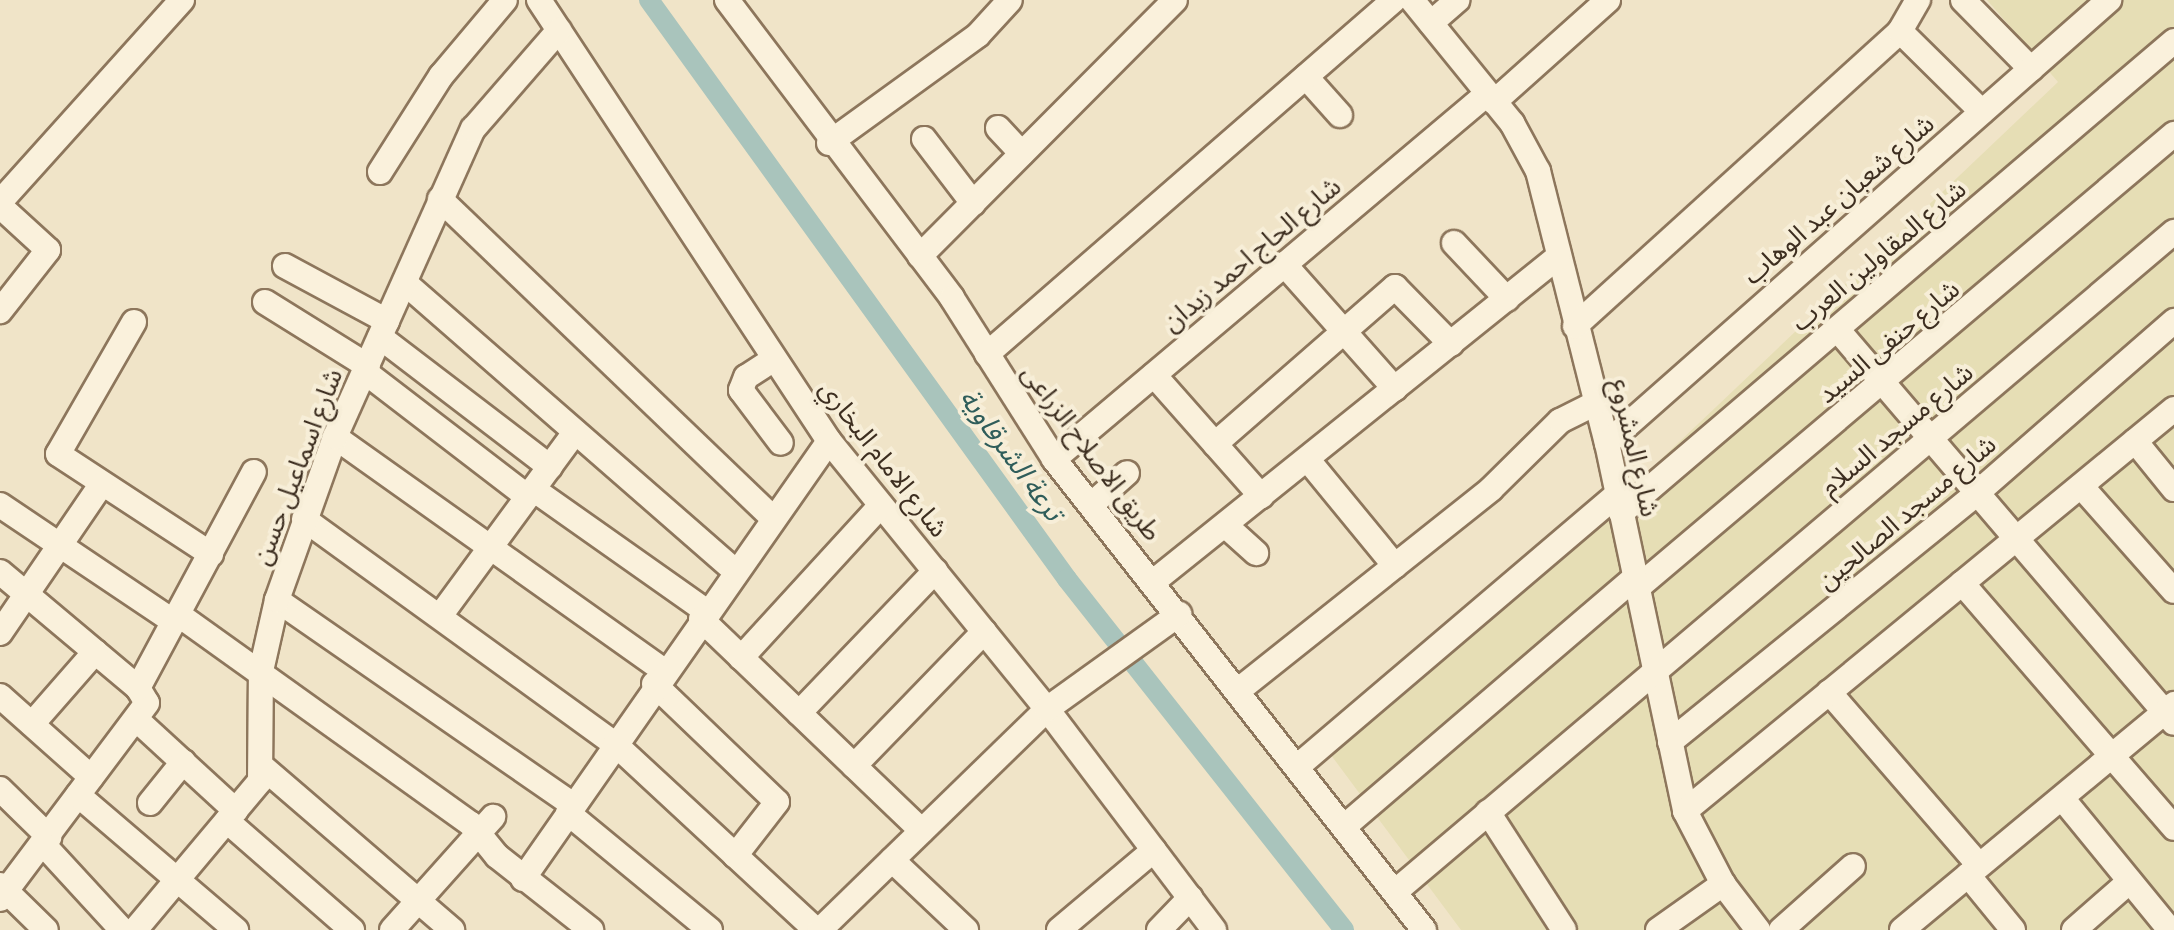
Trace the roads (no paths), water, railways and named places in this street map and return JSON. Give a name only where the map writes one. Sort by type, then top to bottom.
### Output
[{"type":"street","points":[[0,311],[48,250],[0,204],[182,0]]},
{"type":"street","points":[[380,172],[441,76],[505,0]]},
{"type":"street","name":"شارع الامام البخاري","points":[[539,0],[829,441],[1047,709],[1214,930]]},
{"type":"street","name":"طريق الاصلاح الزراعى","points":[[727,0],[829,143],[920,256],[1054,459],[1240,689],[1424,930]]},
{"type":"street","points":[[829,143],[978,35],[1010,0]]},
{"type":"street","points":[[987,354],[1394,0]]},
{"type":"street","name":"شارع المشروع","points":[[1412,0],[1490,98],[1538,171],[1607,443],[1685,811],[1723,884],[1758,930]]},
{"type":"street","points":[[1431,23],[1457,0]]},
{"type":"street","name":"شارع الحاج احمد زيدان","points":[[1054,459],[1284,264],[1608,0]]},
{"type":"street","name":"شارع شعبان عبد الوهاب","points":[[1607,443],[2109,0]]},
{"type":"street","points":[[1971,2],[2031,69]]},
{"type":"street","points":[[920,256],[1022,154],[1163,4]]},
{"type":"street","points":[[1575,326],[1906,12],[1982,112]]},
{"type":"street","name":"شارع اسماعيل حسن","points":[[265,769],[261,671],[277,600],[335,437],[440,199],[481,117],[559,30]]},
{"type":"street","name":"شارع المقاولين العرب","points":[[1298,766],[1837,329],[2174,41]]},
{"type":"street","points":[[1306,77],[1340,115]]},
{"type":"street","points":[[998,128],[1022,154]]},
{"type":"street","name":"شارع حنفى السيد","points":[[1345,826],[1635,584],[1886,382],[2174,134]]},
{"type":"street","points":[[924,139],[973,203]]},
{"type":"street","points":[[440,199],[772,517]]},
{"type":"street","name":"شارع مسجد السلام","points":[[1396,891],[2174,232]]},
{"type":"street","points":[[1454,243],[1507,299]]},
{"type":"street","points":[[1153,582],[1558,257]]},
{"type":"street","points":[[1284,264],[1395,389]]},
{"type":"street","points":[[285,266],[384,329],[550,467]]},
{"type":"street","points":[[405,283],[735,571]]},
{"type":"street","points":[[1215,444],[1389,290],[1400,287],[1451,344]]},
{"type":"street","points":[[265,302],[366,369],[530,493],[704,615],[741,658],[922,831]]},
{"type":"street","name":"شارع مسجد الصالحين","points":[[1670,742],[1977,493],[2174,321]]},
{"type":"street","points":[[134,322],[60,439],[64,462],[211,554]]},
{"type":"street","points":[[1837,329],[1886,382],[2016,539],[2171,713],[2112,757],[1902,930]]},
{"type":"street","points":[[774,359],[746,377],[741,390],[781,443]]},
{"type":"street","points":[[1154,375],[1261,496]]},
{"type":"street","points":[[1240,689],[1395,566],[1560,421],[1596,403]]},
{"type":"street","points":[[1685,811],[2174,409]]},
{"type":"street","points":[[440,616],[575,432]]},
{"type":"street","points":[[335,437],[659,678],[773,795],[771,817],[735,856]]},
{"type":"street","points":[[523,879],[659,678],[829,441]]},
{"type":"street","points":[[2135,441],[2174,489]]},
{"type":"street","points":[[1308,460],[1395,566]]},
{"type":"street","points":[[46,930],[2,892],[46,841],[141,703],[177,618],[254,472]]},
{"type":"street","points":[[1091,505],[1127,473]]},
{"type":"street","points":[[0,633],[29,596],[101,485]]},
{"type":"street","points":[[2081,486],[2174,591]]},
{"type":"street","points":[[741,658],[881,505]]},
{"type":"street","points":[[2,510],[62,543],[261,671],[487,825],[523,879],[563,922],[591,930]]},
{"type":"street","points":[[304,519],[615,744],[735,856],[828,927],[1047,709],[1179,614]]},
{"type":"street","points":[[1225,525],[1256,553]]},
{"type":"street","points":[[799,713],[935,571]]},
{"type":"street","points":[[0,572],[95,652],[141,703],[183,762],[231,816],[352,930]]},
{"type":"street","points":[[1962,583],[2174,828]]},
{"type":"street","points":[[277,600],[570,809],[710,930]]},
{"type":"street","points":[[854,766],[984,632]]},
{"type":"street","points":[[32,724],[95,652]]},
{"type":"street","points":[[1829,692],[1974,870],[2013,930]]},
{"type":"street","points":[[0,696],[32,724],[84,786],[177,880],[236,930]]},
{"type":"street","points":[[150,803],[183,762]]},
{"type":"street","points":[[135,930],[231,816],[265,769],[452,930]]},
{"type":"street","points":[[0,789],[122,930]]},
{"type":"street","points":[[2062,798],[2169,930]]},
{"type":"street","points":[[1488,812],[1564,930]]},
{"type":"street","points":[[392,930],[487,825]]},
{"type":"street","points":[[1059,930],[1154,850]]},
{"type":"street","points":[[892,860],[966,930]]},
{"type":"street","points":[[1781,930],[1853,866]]},
{"type":"street","points":[[2074,930],[2130,881]]},
{"type":"street","points":[[1658,930],[1723,884]]},
{"type":"street","points":[[1159,930],[1190,898]]},
{"type":"waterway","name":"ترعة الشرقاوية","points":[[649,0],[1067,579],[1344,930]]}]
